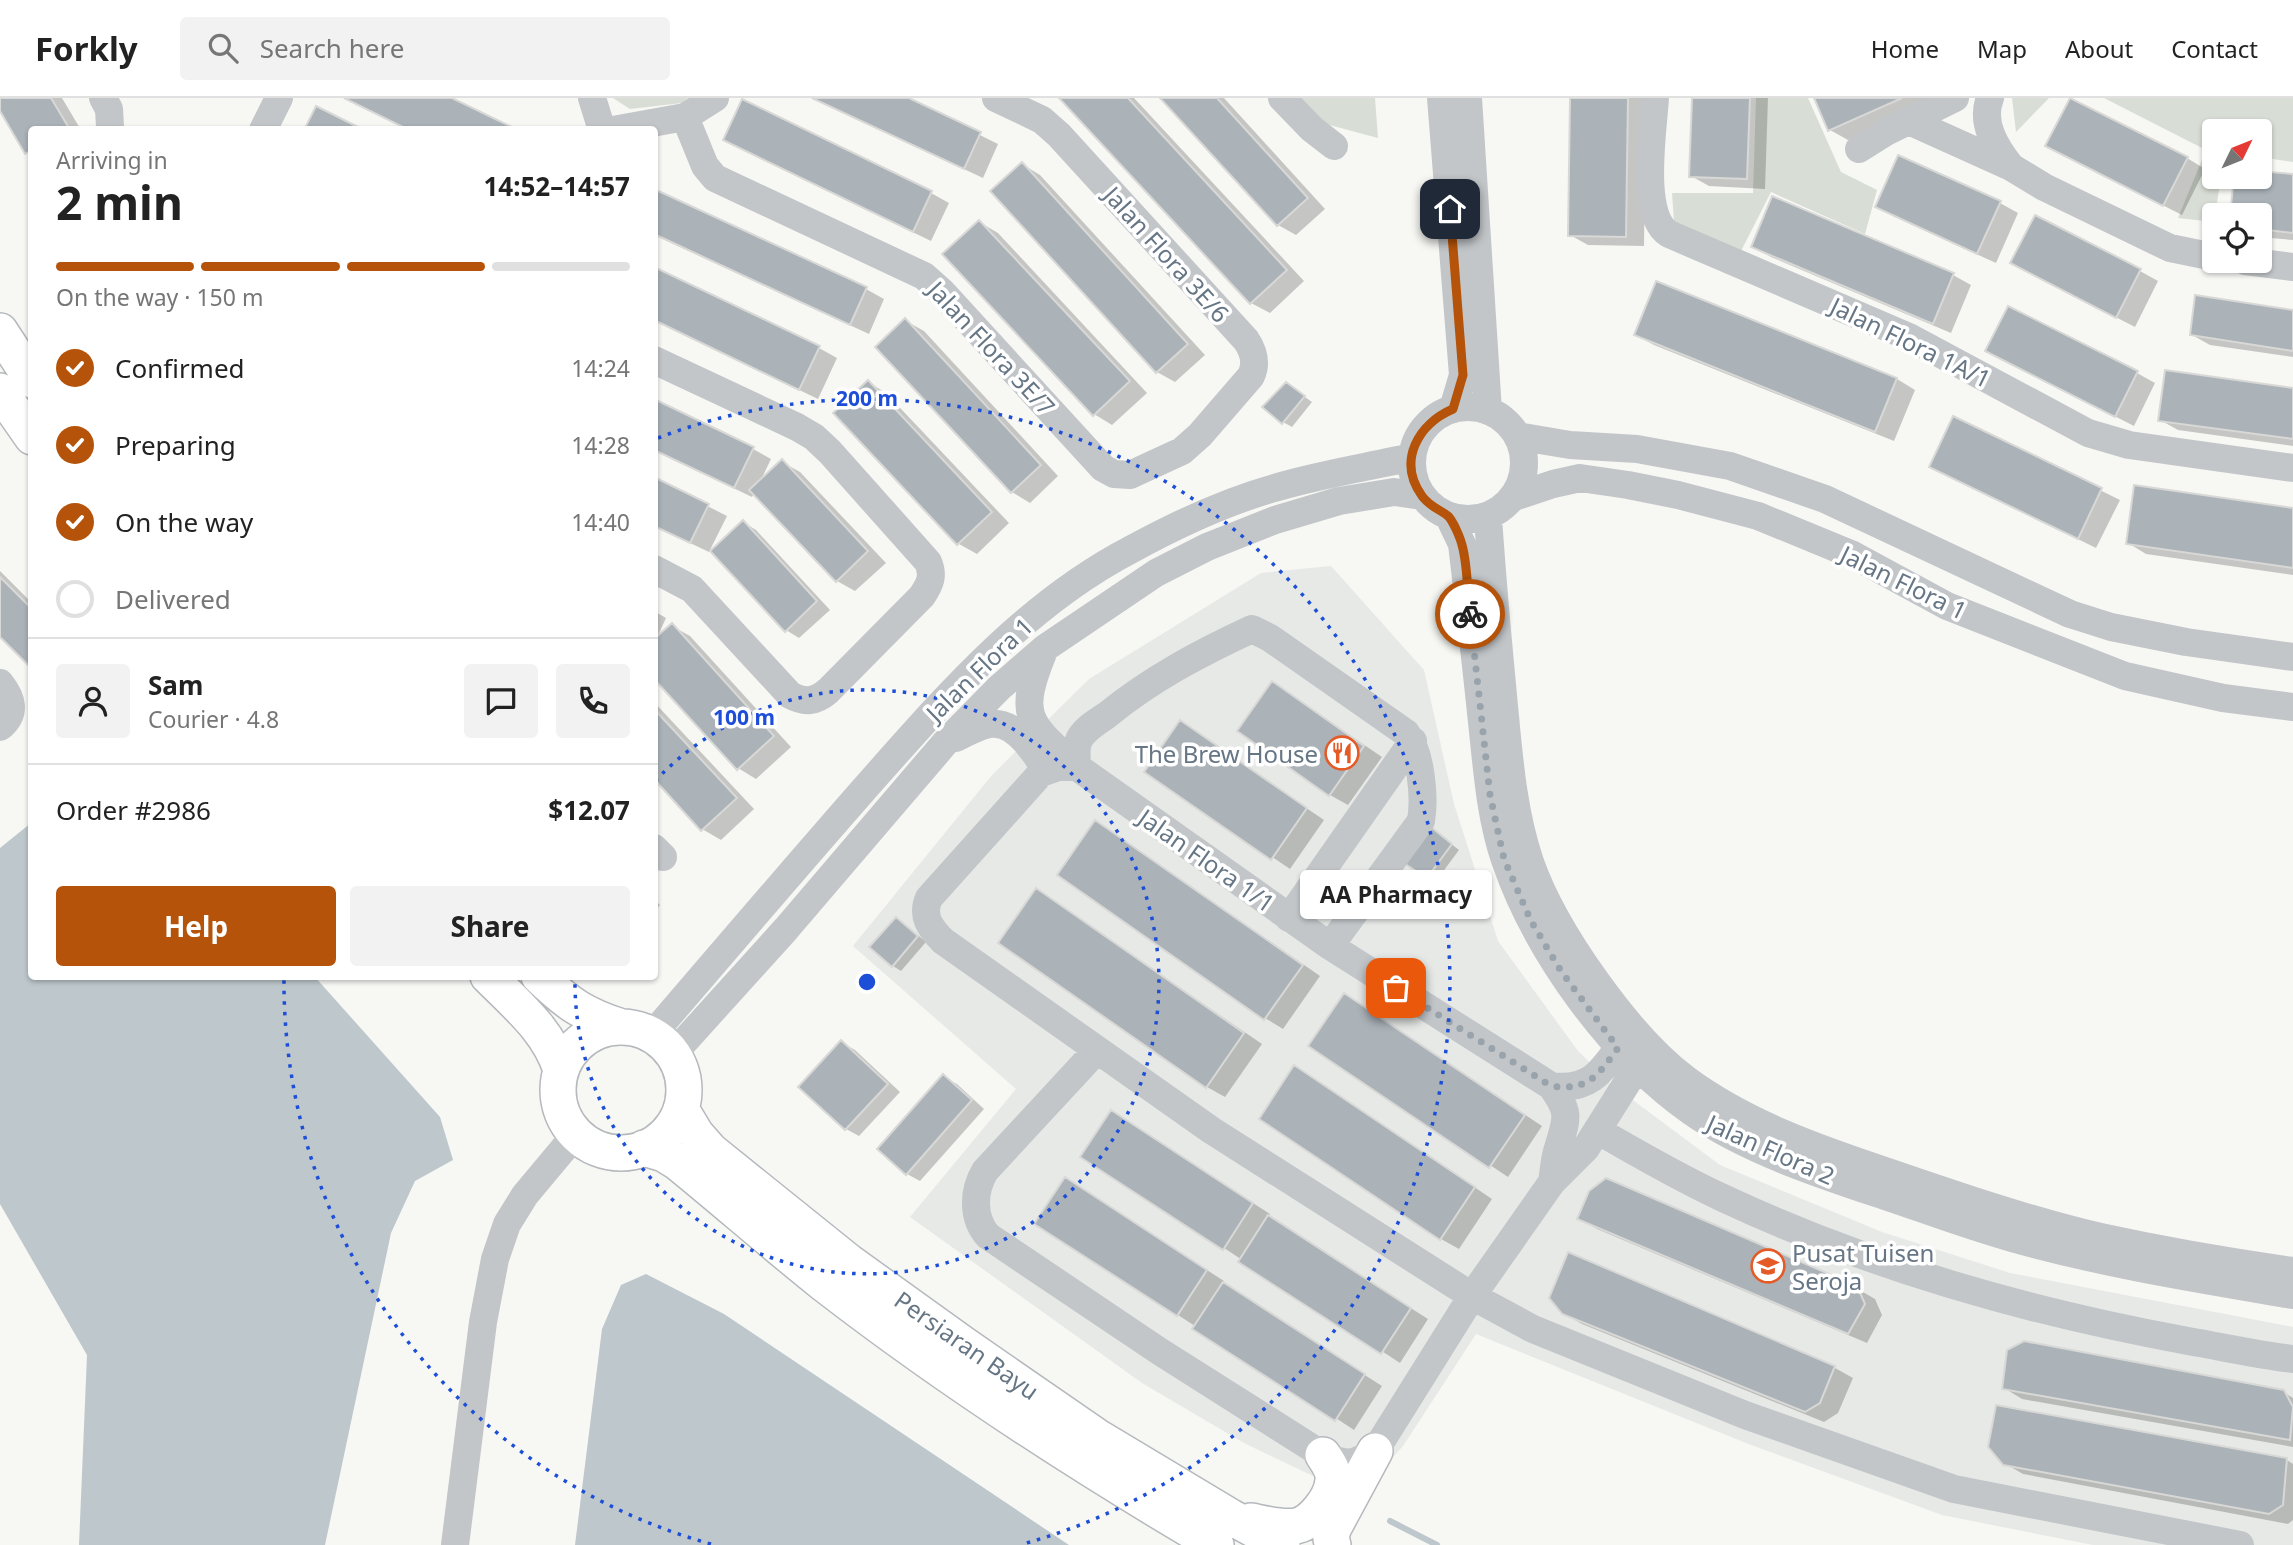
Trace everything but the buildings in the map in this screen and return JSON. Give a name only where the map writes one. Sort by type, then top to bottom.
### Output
[{"type":"main road","points":[[0,331],[28,374]]},
{"type":"main road","points":[[0,391],[28,431]]},
{"type":"main road","points":[[492,980],[547,1038],[561,1070]]},
{"type":"main road","points":[[544,980],[575,1008],[649,1039],[681,1072],[684,1090],[681,1109],[673,1125],[661,1139],[645,1148],[626,1153],[608,1152],[591,1145],[576,1134],[565,1120],[560,1104],[558,1087],[561,1070],[568,1056],[591,1034],[606,1029],[649,1039]]},
{"type":"main road","name":"Persiaran Bayu","points":[[681,1109],[696,1134],[711,1151],[849,1262],[1097,1436],[1223,1531]]},
{"type":"main road","name":"Persiaran Bayu","points":[[645,1148],[664,1154],[677,1162],[824,1283],[933,1364],[1106,1480],[1223,1531],[1282,1545]]},
{"type":"main road","points":[[1333,1545],[1333,1529],[1375,1451]]},
{"type":"main road","points":[[1223,1531],[1296,1526],[1316,1516],[1333,1479],[1332,1469],[1323,1455]]},
{"type":"street","points":[[103,98],[109,109],[110,126]]},
{"type":"street","points":[[265,126],[279,98]]},
{"type":"street","points":[[592,98],[601,126]]},
{"type":"street","points":[[635,126],[685,117],[715,98]]},
{"type":"street","name":"Jalan Flora 3E/6","points":[[996,98],[1042,120],[1059,135],[1251,347],[1255,363],[1251,376],[1200,435]]},
{"type":"street","points":[[1282,98],[1312,129],[1334,146]]},
{"type":"street","points":[[1441,98],[1463,375],[1453,409]]},
{"type":"street","points":[[1468,98],[1488,411]]},
{"type":"street","name":"Jalan Flora 1A/1","points":[[1655,98],[1650,193],[1655,215],[1664,231],[1669,234],[1909,337],[2088,433],[2129,445],[2293,468]]},
{"type":"street","points":[[1859,149],[1876,137],[1955,98]]},
{"type":"street","points":[[1990,98],[1985,117],[1999,151],[2011,167]]},
{"type":"street","name":"Jalan Flora 3E/7","points":[[685,117],[705,166],[715,178],[924,276],[936,286],[1108,472],[1119,475],[1135,473],[1182,451],[1200,435]]},
{"type":"street","points":[[1909,121],[2011,167],[2044,187],[2170,248],[2202,255]]},
{"type":"street","points":[[2272,264],[2293,267]]},
{"type":"street","points":[[658,362],[806,432],[830,452],[928,562],[932,576],[927,589],[820,698],[812,701],[789,695],[692,589],[658,571]]},
{"type":"street","points":[[1488,517],[1469,520],[1449,517],[1434,509],[1422,496],[1412,471],[1412,457],[1416,441],[1425,427],[1437,416],[1453,409],[1471,407],[1488,411],[1505,421],[1517,436],[1525,467],[1522,482],[1514,497]]},
{"type":"street","name":"Jalan Flora 1","points":[[1517,436],[1570,445],[1637,449],[1730,466],[1825,499],[2070,614],[2111,627],[2186,642],[2293,657]]},
{"type":"street","name":"Jalan Flora 1","points":[[649,1039],[949,693],[998,646],[1069,588],[1130,550],[1198,517],[1254,495],[1277,487],[1412,457]]},
{"type":"street","name":"Jalan Flora 1","points":[[1488,517],[1503,509],[1514,497],[1580,478],[1628,485],[1704,502],[1758,516],[1853,555],[1947,606],[2125,676],[2223,698],[2293,707]]},
{"type":"street","name":"Jalan Flora 1","points":[[649,1039],[786,929],[945,743],[999,688],[1045,648],[1156,573],[1219,542],[1275,520],[1339,501],[1394,492],[1422,496]]},
{"type":"street","name":"Jalan Flora 2","points":[[1449,517],[1462,544],[1490,795],[1504,859],[1531,921],[1561,971],[1693,1113],[1782,1158],[1850,1184],[2011,1238],[2174,1276],[2293,1295]]},
{"type":"street","name":"Jalan Flora 2","points":[[1488,517],[1510,764],[1530,861],[1552,910],[1634,1047],[1715,1099],[1764,1125],[1834,1154],[1980,1204],[2099,1236],[2222,1261],[2293,1271]]},
{"type":"street","points":[[1330,946],[1421,821],[1424,804],[1413,741],[1406,733],[1294,653],[1252,629],[1199,653],[1148,684],[1084,733],[1079,741],[1077,767],[1058,767],[1041,773],[929,898],[926,906],[926,921],[930,929],[943,941],[1097,1050],[1255,1159],[1472,1296],[1533,1329],[1745,1415],[1954,1489],[2240,1545]]},
{"type":"street","name":"Jalan Flora 1/1","points":[[1045,648],[1032,680],[1028,710],[1034,724],[1045,737],[1077,767],[1330,946],[1551,1086]]},
{"type":"street","points":[[0,683],[12,705],[5,720]]},
{"type":"street","points":[[945,743],[988,724],[1004,724],[1038,757],[1042,765],[1041,773]]},
{"type":"street","points":[[1289,918],[1413,741]]},
{"type":"street","points":[[1551,1086],[1568,1088],[1581,1085],[1634,1047]]},
{"type":"street","points":[[1097,1050],[985,1171],[977,1189],[977,1217],[980,1227],[988,1236],[1159,1351],[1323,1455],[1340,1463],[1352,1463],[1375,1451],[1472,1296],[1552,1182],[1574,1161],[1597,1130],[1634,1047]]},
{"type":"street","points":[[1551,1086],[1563,1102],[1567,1122],[1557,1150],[1552,1182]]},
{"type":"street","points":[[1597,1130],[1686,1180],[1726,1199],[1889,1264],[2042,1310],[2127,1330],[2293,1359]]},
{"type":"street","points":[[455,1545],[484,1322],[495,1259],[507,1224],[525,1195],[576,1134]]},
{"type":"shaded area","points":[[613,98],[688,98],[682,103],[630,109]]},
{"type":"shaded area","points":[[1299,98],[1375,98],[1378,138],[1322,123]]},
{"type":"shaded area","points":[[1756,98],[1808,98],[1841,172],[1877,190],[1865,234],[1771,192],[1737,259],[1674,221],[1672,193],[1753,193]]},
{"type":"shaded area","points":[[2012,98],[2049,98],[2016,132]]},
{"type":"shaded area","points":[[2104,98],[2293,98],[2293,162],[2272,159],[2272,119],[2202,119],[2202,148]]},
{"type":"shaded area","points":[[2202,160],[2202,189],[2219,189],[2217,203],[2202,203],[2202,221],[2178,218]]},
{"type":"shaded area","points":[[1331,566],[1424,670],[1454,804],[1498,941],[1578,1051],[1614,1086],[1720,1165],[1882,1232],[2010,1273],[2293,1327],[2293,1545],[2093,1545],[1942,1515],[1746,1443],[1476,1334],[1403,1446],[1357,1497],[1244,1443],[1142,1383],[910,1217],[1016,1089],[853,946],[992,775],[1089,679],[1261,573]]},
{"type":"shaded area","points":[[28,825],[28,980],[318,980],[440,1117],[453,1160],[415,1181],[391,1233],[325,1545],[79,1545],[87,1355],[0,1204],[0,848]]},
{"type":"shaded area","points":[[646,1274],[724,1314],[1069,1545],[575,1545],[602,1329],[621,1285]]},
{"type":"waterway","points":[[1390,1521],[1437,1545]]},
{"type":"way so far","points":[[1396,988],[1551,1086],[1568,1088],[1581,1085],[1602,1070],[1618,1048],[1561,971],[1531,921],[1504,859],[1490,795],[1470,614]]},
{"type":"place","name":"The Brew House","points":[[1342,753]]},
{"type":"place","name":"AA Pharmacy","points":[[1396,988]]},
{"type":"place","name":"Pusat Tuisen Seroja","points":[[1768,1266]]},
{"type":"route","points":[[1450,209],[1463,375],[1453,409],[1437,416],[1425,427],[1416,441],[1412,471],[1422,496],[1434,509],[1449,517],[1462,544],[1470,614]]}]
